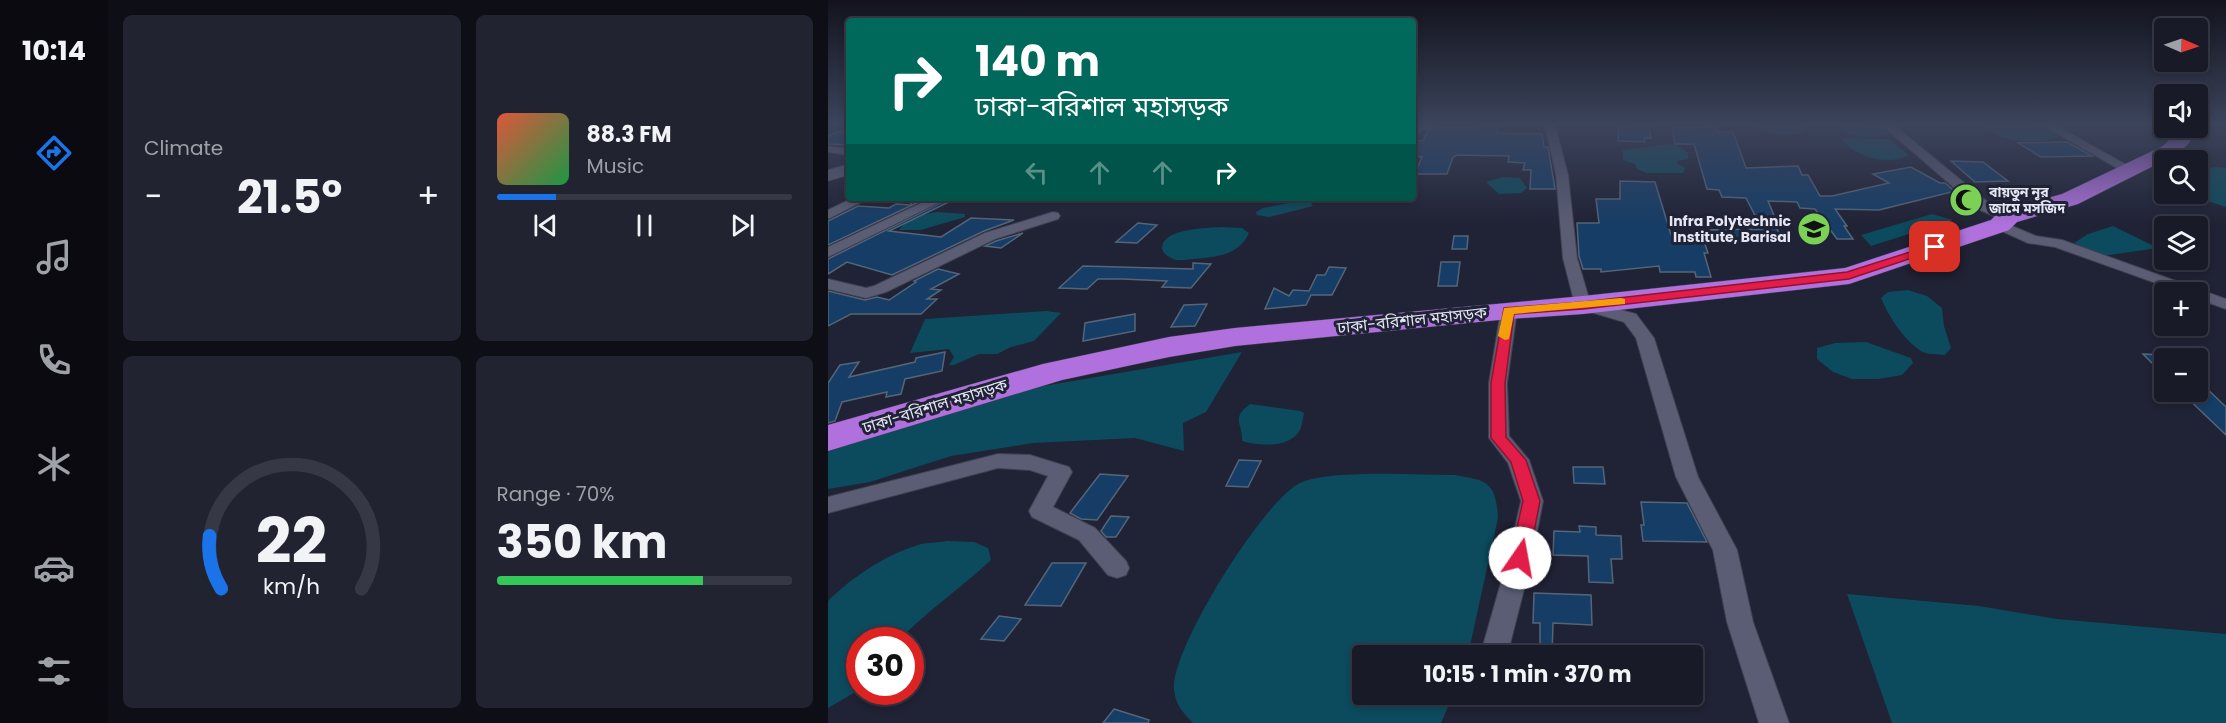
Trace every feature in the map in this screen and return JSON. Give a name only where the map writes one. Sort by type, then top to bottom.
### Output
[{"type":"highway","name":"ঢাকা-বরিশাল মহাসড়ক","points":[[828,438],[1055,371],[1169,346],[1235,337],[1583,305],[1849,276],[2070,198],[2151,159]]},
{"type":"street","points":[[1558,159],[1562,175],[1570,258],[1583,305],[1630,318],[1645,338],[1687,477],[1725,550],[1740,622],[1774,723]]},
{"type":"street","points":[[1927,159],[1985,207],[2033,240],[2057,243],[2165,282]]},
{"type":"street","points":[[2109,159],[2128,169]]},
{"type":"street","points":[[828,176],[846,170]]},
{"type":"street","points":[[828,215],[857,201]]},
{"type":"street","points":[[828,253],[936,201]]},
{"type":"street","points":[[828,284],[866,293],[880,289],[990,236],[1053,216]]},
{"type":"street","points":[[2208,297],[2226,304]]},
{"type":"street","points":[[1496,645],[1520,558],[1532,501],[1518,460],[1499,438],[1498,383],[1509,310]]},
{"type":"street","points":[[828,505],[998,461],[1030,463],[1061,472],[1040,511],[1087,534],[1117,568]]},
{"type":"water","points":[[1688,159],[1677,161],[1685,168],[1683,173],[1647,173],[1637,169],[1635,164],[1623,160]]},
{"type":"water","points":[[2208,168],[2226,168],[2226,207],[2208,201]]},
{"type":"water","points":[[1503,177],[1520,178],[1527,188],[1521,193],[1499,194],[1486,182]]},
{"type":"water","points":[[1294,202],[1311,203],[1313,206],[1269,217],[1257,215],[1256,212],[1263,208]]},
{"type":"water","points":[[937,212],[965,214],[965,217],[921,230],[899,230],[915,218]]},
{"type":"water","points":[[1932,214],[1953,220],[1871,246],[1861,235]]},
{"type":"water","points":[[2113,226],[2154,246],[2154,249],[2103,256],[2074,243],[2088,234]]},
{"type":"water","points":[[1222,227],[1242,228],[1249,233],[1239,246],[1219,256],[1178,260],[1170,257],[1162,249],[1164,242],[1177,233]]},
{"type":"water","points":[[1908,290],[1927,296],[1942,308],[1944,326],[1951,348],[1945,355],[1921,351],[1903,334],[1888,313],[1881,298],[1888,292]]},
{"type":"water","points":[[1046,311],[1061,313],[1034,341],[1011,347],[997,354],[979,354],[949,365],[954,357],[949,349],[910,353],[925,319]]},
{"type":"water","points":[[1866,342],[1911,358],[1913,363],[1902,375],[1878,379],[1852,379],[1833,372],[1817,359],[1817,348],[1835,343]]},
{"type":"water","points":[[1242,352],[1206,412],[1183,423],[1184,451],[1135,438],[1033,443],[951,456],[870,482],[828,489],[828,450],[1038,387]]},
{"type":"water","points":[[1250,404],[1300,411],[1304,413],[1301,428],[1297,435],[1283,443],[1266,445],[1242,441],[1239,418]]},
{"type":"water","points":[[1454,475],[1475,479],[1488,485],[1495,497],[1498,518],[1470,645],[1352,645],[1352,705],[1449,705],[1441,723],[1193,723],[1178,704],[1175,694],[1177,669],[1187,642],[1203,611],[1222,577],[1244,545],[1284,495],[1300,483],[1332,476]]},
{"type":"water","points":[[974,542],[988,548],[991,560],[913,627],[846,627],[846,698],[828,708],[828,601],[857,576],[880,562],[903,550],[926,543]]},
{"type":"water","points":[[1847,594],[1979,606],[2057,619],[2226,634],[2226,723],[1892,723]]},
{"type":"building","points":[[1421,159],[1452,159],[1447,174],[1416,174]]},
{"type":"building","points":[[1509,159],[1550,159],[1555,189],[1530,189],[1531,170],[1523,170],[1525,163],[1508,162]]},
{"type":"building","points":[[1698,159],[1743,159],[1746,168],[1798,166],[1802,175],[1808,175],[1820,196],[1832,196],[1889,183],[1873,174],[1911,167],[1940,183],[1945,183],[1976,209],[1967,209],[1951,192],[1879,210],[1835,209],[1853,239],[1837,239],[1815,209],[1800,208],[1797,202],[1768,201],[1779,227],[1776,227],[1785,243],[1711,243],[1705,230],[1762,229],[1746,198],[1722,197],[1719,190],[1707,189]]},
{"type":"building","points":[[1951,161],[1983,162],[2008,181],[1975,182]]},
{"type":"building","points":[[1620,181],[1655,182],[1671,235],[1702,236],[1708,253],[1704,253],[1711,277],[1696,277],[1695,272],[1660,272],[1659,266],[1601,272],[1601,269],[1583,269],[1579,256],[1577,223],[1599,223],[1596,199],[1620,199]]},
{"type":"building","points":[[911,201],[921,201],[828,245],[828,221],[858,206],[889,208],[896,204],[911,205]]},
{"type":"building","points":[[944,201],[951,201],[889,231],[941,237],[971,218],[1014,220],[984,231],[892,275],[847,262],[828,274],[828,259]]},
{"type":"building","points":[[1138,223],[1157,225],[1137,243],[1116,242]]},
{"type":"building","points":[[1023,233],[1001,248],[985,246],[996,241]]},
{"type":"building","points":[[1454,236],[1468,236],[1467,249],[1452,249]]},
{"type":"building","points":[[1441,262],[1460,262],[1457,286],[1438,286]]},
{"type":"building","points":[[1193,263],[1211,264],[1191,288],[1162,287],[1167,281],[1098,279],[1087,289],[1059,288],[1083,266],[1193,269]]},
{"type":"building","points":[[1329,267],[1346,268],[1332,295],[1311,295],[1306,305],[1265,309],[1274,288],[1289,296],[1293,290],[1309,291],[1317,275],[1325,275]]},
{"type":"building","points":[[938,269],[959,274],[931,289],[941,290],[927,299],[937,299],[921,314],[851,314],[828,326],[828,291],[865,300],[877,297],[889,300],[916,282],[914,281]]},
{"type":"building","points":[[1207,304],[1195,326],[1171,327],[1184,305]]},
{"type":"building","points":[[1135,314],[1135,331],[1083,341],[1085,323]]},
{"type":"building","points":[[945,352],[942,371],[905,379],[901,394],[886,397],[887,392],[842,402],[835,421],[828,423],[828,383],[840,365],[859,362],[849,377],[915,362],[916,358]]},
{"type":"building","points":[[2143,354],[2154,355],[2154,365]]},
{"type":"building","points":[[2208,390],[2226,407],[2226,435],[2191,402],[2208,402]]},
{"type":"building","points":[[1239,460],[1261,461],[1248,487],[1226,486]]},
{"type":"building","points":[[1573,467],[1603,467],[1605,484],[1574,483]]},
{"type":"building","points":[[1100,474],[1128,476],[1097,520],[1081,519],[1070,513]]},
{"type":"building","points":[[1641,502],[1687,503],[1707,542],[1643,541],[1641,525],[1644,525]]},
{"type":"building","points":[[1111,516],[1129,517],[1116,537],[1106,537],[1101,531]]},
{"type":"building","points":[[1579,526],[1596,527],[1596,535],[1621,536],[1622,559],[1611,559],[1613,583],[1589,582],[1588,556],[1553,555],[1554,531],[1580,532]]},
{"type":"building","points":[[1052,563],[1086,563],[1061,606],[1025,605]]},
{"type":"building","points":[[1534,593],[1591,595],[1592,625],[1553,623],[1552,645],[1540,645],[1540,623],[1533,623]]},
{"type":"building","points":[[999,616],[1021,619],[1004,641],[981,639]]},
{"type":"building","points":[[1114,709],[1149,720],[1148,723],[1103,723]]},
{"type":"slow traffic","points":[[1505,336],[1509,310],[1621,301]]},
{"type":"place","name":"বায়তুন নূর জামে মসজিদ","points":[[1966,200]]},
{"type":"place","name":"Infra Polytechnic Institute, Barisal","points":[[1814,229]]},
{"type":"route","points":[[1520,558],[1532,501],[1518,460],[1499,438],[1498,383],[1509,310],[1583,305],[1849,276],[1935,247]]}]
